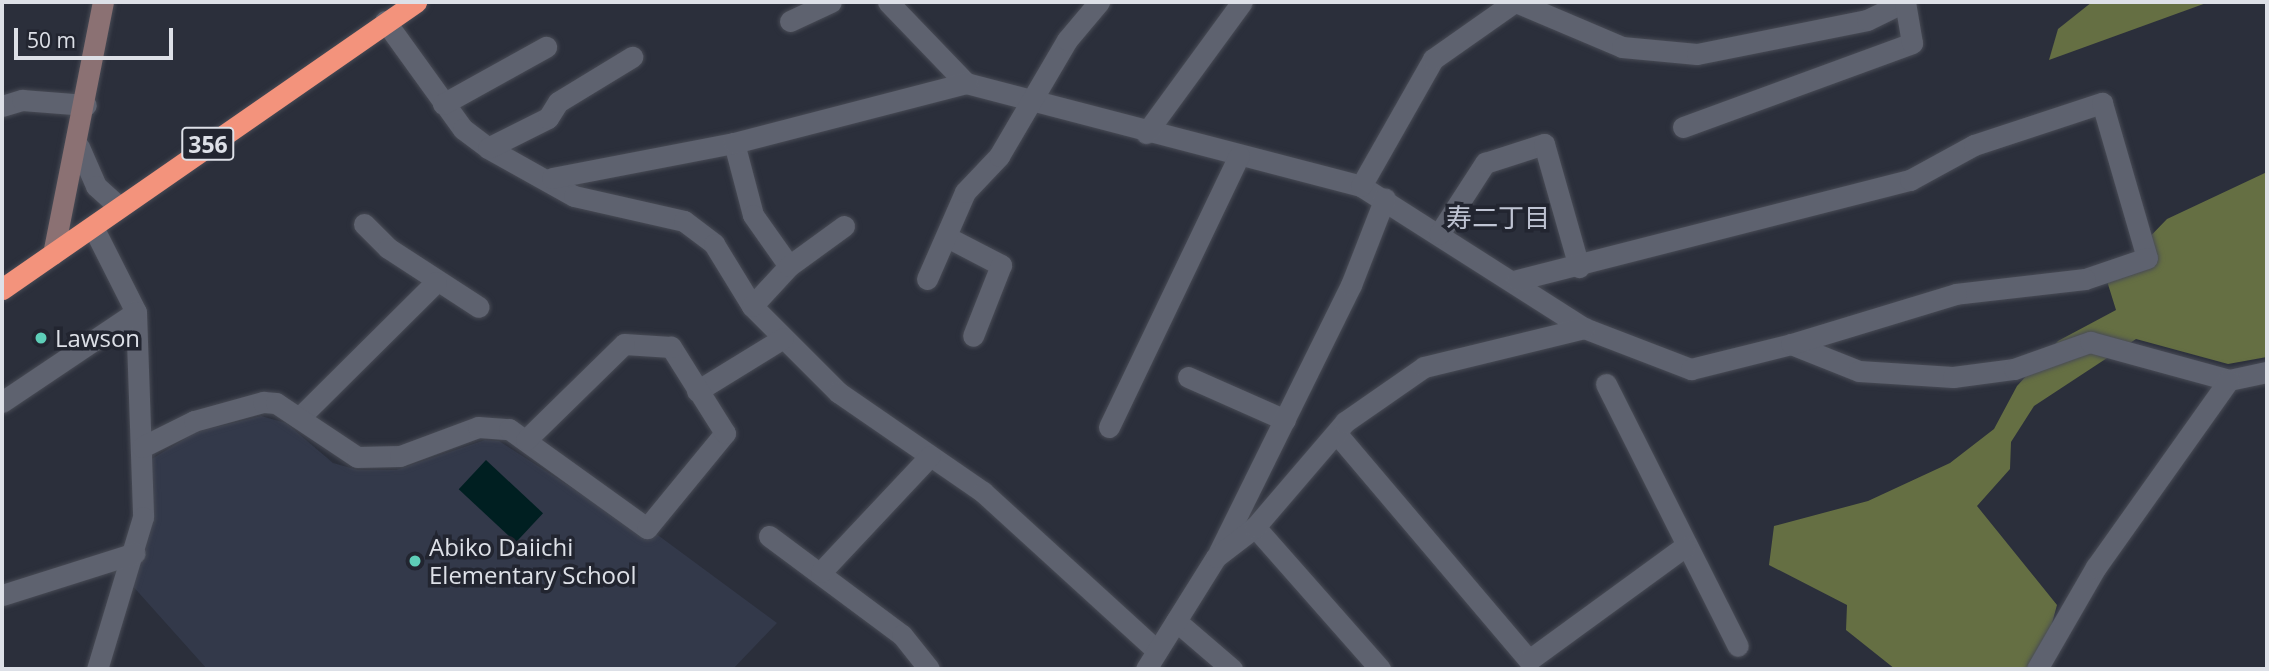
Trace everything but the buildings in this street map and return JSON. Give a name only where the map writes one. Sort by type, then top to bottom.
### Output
[{"type":"highway","name":"356","points":[[2,289],[93,227],[118,206],[416,2]]},
{"type":"street","points":[[53,254],[79,148],[103,2]]},
{"type":"street","points":[[790,22],[831,2]]},
{"type":"street","points":[[888,2],[967,83]]},
{"type":"street","points":[[927,279],[965,192],[999,156],[1032,99],[1099,2]]},
{"type":"street","points":[[1361,186],[1433,60],[1515,2],[1622,47],[1697,54],[1867,20],[1904,2],[1912,43],[1683,127]]},
{"type":"street","points":[[1146,133],[1236,3]]},
{"type":"street","points":[[385,21],[443,104],[488,148],[552,178],[573,195],[684,221],[714,244],[752,306],[838,392],[983,492],[1156,650]]},
{"type":"street","points":[[443,104],[546,47]]},
{"type":"street","points":[[488,148],[548,118],[558,102],[632,57]]},
{"type":"street","points":[[552,178],[734,143],[967,83],[1146,133],[1361,186],[1517,279],[1584,328],[1690,369],[1791,344],[1956,294],[2085,279],[2147,258],[2102,103],[1974,145],[1910,180],[1579,267],[1517,279]]},
{"type":"street","points":[[2,106],[22,100],[86,105]]},
{"type":"street","points":[[734,143],[753,215],[789,266]]},
{"type":"street","points":[[1439,234],[1485,163],[1545,144],[1579,267]]},
{"type":"street","points":[[79,148],[96,186],[118,206]]},
{"type":"street","points":[[1109,427],[1239,156]]},
{"type":"street","points":[[1146,669],[1216,557],[1351,285],[1385,198]]},
{"type":"street","points":[[364,224],[436,282],[479,307]]},
{"type":"street","points":[[752,306],[789,266],[844,226]]},
{"type":"street","points":[[93,227],[136,312],[143,517],[135,554],[97,669]]},
{"type":"street","points":[[947,237],[1001,265],[973,336]]},
{"type":"street","points":[[299,418],[436,282]]},
{"type":"street","points":[[2,402],[136,312]]},
{"type":"street","points":[[1216,557],[1255,527],[1337,434],[1424,367],[1584,328]]},
{"type":"street","points":[[697,391],[783,338]]},
{"type":"street","points":[[1791,344],[1859,371],[1953,377],[2014,369],[2090,342],[2229,380],[2267,372]]},
{"type":"street","points":[[142,447],[243,405],[276,403],[357,457],[400,456],[478,427],[509,429],[647,528],[724,433],[671,347],[624,344],[526,440]]},
{"type":"street","points":[[1188,377],[1284,420]]},
{"type":"street","points":[[2038,669],[2095,567],[2229,380]]},
{"type":"street","points":[[1606,384],[1684,547],[1738,646]]},
{"type":"street","points":[[1337,434],[1529,660],[1684,547]]},
{"type":"street","points":[[821,572],[930,456]]},
{"type":"street","points":[[1255,527],[1380,669]]},
{"type":"street","points":[[769,536],[821,572],[902,635],[929,669]]},
{"type":"street","points":[[2,595],[135,554]]},
{"type":"street","points":[[1176,621],[1232,669]]},
{"type":"shaded area","name":"Abiko Daiichi Elementary School","points":[[261,416],[286,423],[333,463],[358,470],[396,470],[485,440],[499,441],[650,538],[655,533],[777,623],[733,669],[207,669],[130,583],[150,460],[196,432]]},
{"type":"shaded area","points":[[486,460],[543,513],[516,542],[459,489]]},
{"type":"green space","points":[[2092,2],[2209,2],[2049,60],[2058,29]]},
{"type":"green space","points":[[2267,172],[2267,357],[2228,364],[2136,339],[2034,406],[2011,442],[2010,469],[1977,506],[2057,605],[2045,649],[2030,669],[1895,669],[1846,630],[1847,605],[1769,565],[1774,526],[1868,501],[1950,463],[1994,429],[2017,386],[2058,341],[2116,310],[2107,281],[2167,219]]},
{"type":"place","name":"Lawson","points":[[41,338]]},
{"type":"place","name":"Abiko Daiichi Elementary School","points":[[415,561]]},
{"type":"district","name":"寿二丁目","points":[[1498,218]]}]
